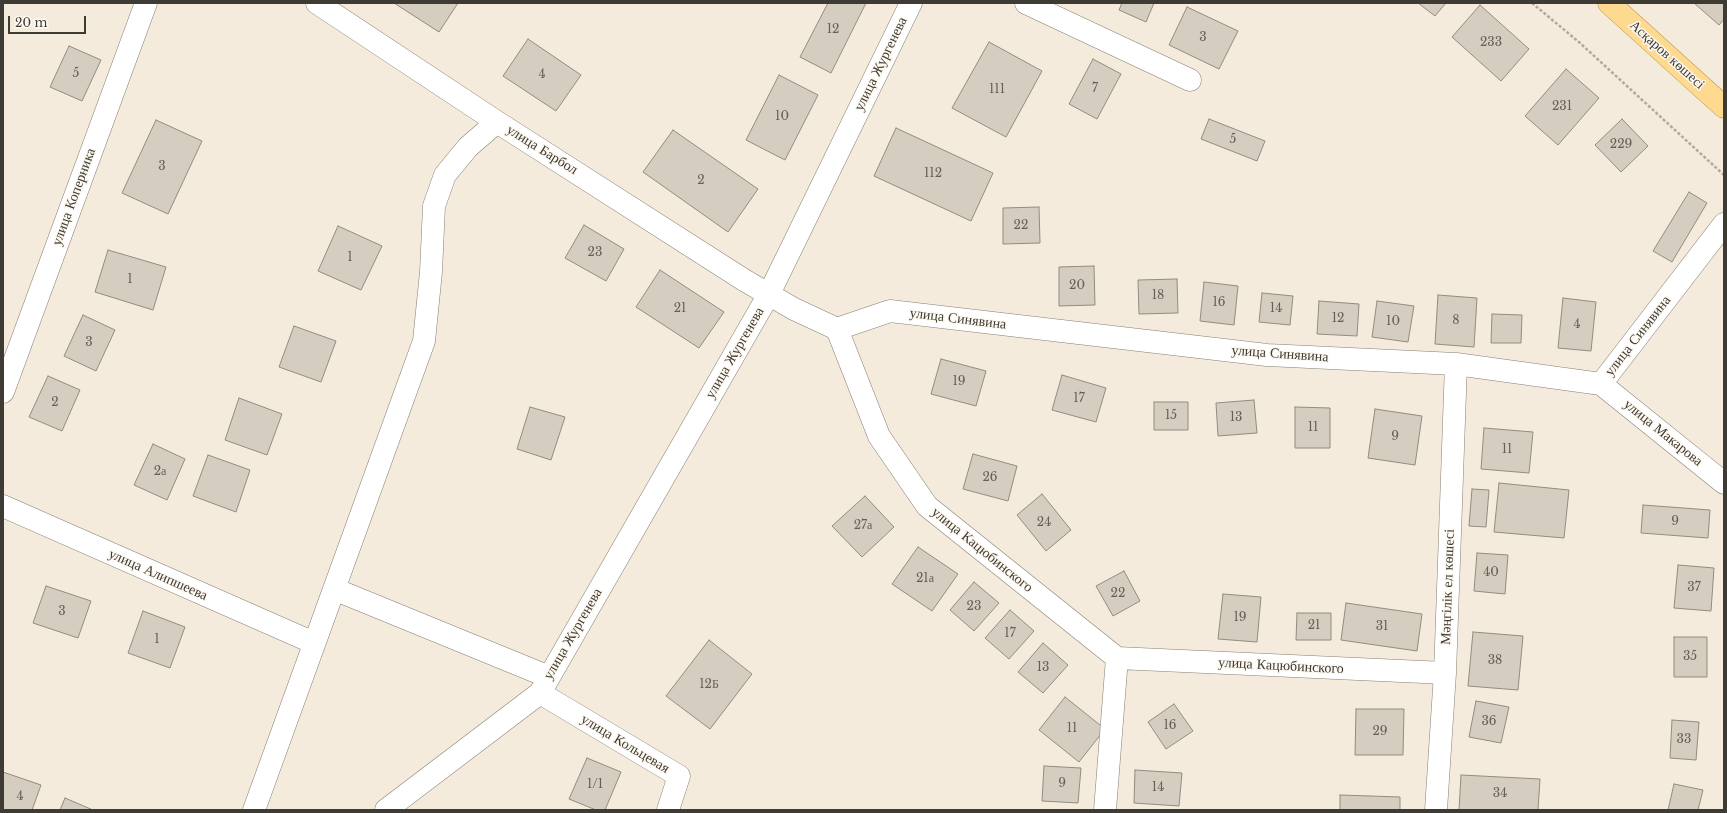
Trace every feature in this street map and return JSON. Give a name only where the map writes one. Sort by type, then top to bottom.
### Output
[{"type":"main road","name":"Асқаров көшесі","points":[[1609,3],[1724,107]]},
{"type":"street","name":"улица Коперника","points":[[3,392],[146,3]]},
{"type":"street","name":"улица Барбол","points":[[317,3],[497,122],[744,280],[769,294]]},
{"type":"street","name":"улица Жургенева","points":[[544,685],[769,294],[911,3]]},
{"type":"street","points":[[1026,3],[1190,80]]},
{"type":"street","points":[[254,810],[424,341],[431,272],[434,206],[445,175],[468,147],[497,122]]},
{"type":"street","name":"улица Синявина","points":[[837,329],[890,311],[1267,355],[1456,364],[1601,384],[1724,224]]},
{"type":"street","points":[[769,294],[794,309],[837,329]]},
{"type":"street","name":"улица Кацюбинского","points":[[837,329],[878,436],[927,506],[1117,658],[1445,673]]},
{"type":"street","name":"Мәңгілік ел көшесі","points":[[1436,810],[1445,673],[1456,364]]},
{"type":"street","name":"улица Макарова","points":[[1601,384],[1724,483]]},
{"type":"street","name":"улица Алипшеева","points":[[3,506],[314,643]]},
{"type":"street","points":[[334,589],[544,685],[386,810]]},
{"type":"street","points":[[1105,810],[1117,658]]},
{"type":"street","name":"улица Кольцевая","points":[[544,685],[679,776],[668,810]]},
{"type":"path","points":[[1532,3],[1580,43],[1724,174]]},
{"type":"building","points":[[394,3],[458,3],[439,32]]},
{"type":"building","points":[[828,3],[866,3],[831,73],[800,57]]},
{"type":"building","points":[[1122,3],[1154,3],[1146,22],[1119,10]]},
{"type":"building","points":[[1418,3],[1446,3],[1435,16]]},
{"type":"building","points":[[1694,3],[1724,3],[1724,19],[1719,25]]},
{"type":"building","points":[[1480,5],[1529,49],[1501,81],[1452,37]]},
{"type":"building","points":[[1187,7],[1238,31],[1219,69],[1169,45]]},
{"type":"building","points":[[528,39],[581,75],[556,111],[503,76]]},
{"type":"building","points":[[989,42],[1042,71],[1006,137],[952,108]]},
{"type":"building","points":[[69,46],[101,60],[82,101],[50,87]]},
{"type":"building","points":[[1093,59],[1121,74],[1097,119],[1069,104]]},
{"type":"building","points":[[1566,69],[1599,98],[1558,145],[1525,116]]},
{"type":"building","points":[[779,75],[818,95],[785,160],[746,140]]},
{"type":"building","points":[[1209,119],[1265,141],[1257,161],[1201,139]]},
{"type":"building","points":[[1622,119],[1648,146],[1621,172],[1595,145]]},
{"type":"building","points":[[156,120],[202,141],[168,214],[122,193]]},
{"type":"building","points":[[896,128],[993,173],[971,221],[874,176]]},
{"type":"building","points":[[673,130],[758,189],[728,232],[643,172]]},
{"type":"building","points":[[1689,192],[1707,203],[1672,262],[1653,251]]},
{"type":"building","points":[[1039,207],[1040,243],[1003,244],[1003,208]]},
{"type":"building","points":[[584,225],[624,249],[606,281],[565,258]]},
{"type":"building","points":[[338,226],[382,246],[361,290],[318,271]]},
{"type":"building","points":[[108,250],[166,267],[153,310],[95,292]]},
{"type":"building","points":[[1094,266],[1095,305],[1059,306],[1059,267]]},
{"type":"building","points":[[660,270],[724,312],[699,348],[636,307]]},
{"type":"building","points":[[1177,279],[1178,313],[1139,314],[1138,280]]},
{"type":"building","points":[[1204,282],[1238,286],[1234,325],[1200,321]]},
{"type":"building","points":[[1262,293],[1293,296],[1290,325],[1259,322]]},
{"type":"building","points":[[1438,295],[1477,298],[1474,347],[1435,344]]},
{"type":"building","points":[[1563,298],[1596,302],[1591,351],[1558,348]]},
{"type":"building","points":[[1319,301],[1359,304],[1357,336],[1317,334]]},
{"type":"building","points":[[1377,301],[1414,306],[1408,342],[1372,337]]},
{"type":"building","points":[[1492,314],[1522,315],[1521,343],[1491,343]]},
{"type":"building","points":[[83,315],[115,330],[96,371],[64,356]]},
{"type":"building","points":[[294,326],[336,341],[321,382],[279,367]]},
{"type":"building","points":[[941,359],[986,371],[976,406],[931,394]]},
{"type":"building","points":[[1062,375],[1106,388],[1096,422],[1052,410]]},
{"type":"building","points":[[48,376],[80,390],[62,431],[29,417]]},
{"type":"building","points":[[239,398],[282,414],[267,455],[225,440]]},
{"type":"building","points":[[1254,400],[1257,433],[1218,436],[1216,403]]},
{"type":"building","points":[[1154,402],[1188,402],[1188,430],[1154,430]]},
{"type":"building","points":[[530,407],[565,417],[551,460],[517,449]]},
{"type":"building","points":[[1295,407],[1330,408],[1330,448],[1295,448]]},
{"type":"building","points":[[1375,409],[1422,416],[1415,465],[1368,458]]},
{"type":"building","points":[[1484,428],[1533,432],[1529,473],[1481,469]]},
{"type":"building","points":[[153,444],[185,459],[167,500],[134,485]]},
{"type":"building","points":[[973,454],[1017,466],[1008,501],[963,489]]},
{"type":"building","points":[[208,455],[250,470],[236,512],[193,496]]},
{"type":"building","points":[[1499,483],[1569,490],[1564,538],[1494,532]]},
{"type":"building","points":[[1472,489],[1489,490],[1486,527],[1469,526]]},
{"type":"building","points":[[1042,494],[1071,530],[1046,551],[1017,515]]},
{"type":"building","points":[[865,496],[894,527],[862,557],[832,526]]},
{"type":"building","points":[[1643,505],[1710,510],[1708,538],[1641,533]]},
{"type":"building","points":[[918,547],[958,574],[932,611],[892,584]]},
{"type":"building","points":[[1477,553],[1508,555],[1505,594],[1474,591]]},
{"type":"building","points":[[1678,565],[1714,568],[1711,611],[1674,608]]},
{"type":"building","points":[[1124,571],[1140,601],[1113,616],[1096,586]]},
{"type":"building","points":[[974,582],[999,603],[974,631],[950,610]]},
{"type":"building","points":[[46,586],[91,601],[78,638],[33,623]]},
{"type":"building","points":[[1223,594],[1261,597],[1257,642],[1218,639]]},
{"type":"building","points":[[1346,603],[1422,614],[1417,651],[1341,640]]},
{"type":"building","points":[[1010,610],[1034,631],[1009,659],[985,638]]},
{"type":"building","points":[[143,611],[185,627],[170,668],[128,653]]},
{"type":"building","points":[[1297,613],[1331,613],[1331,640],[1296,640]]},
{"type":"building","points":[[1473,632],[1523,636],[1518,690],[1468,686]]},
{"type":"building","points":[[1674,637],[1707,637],[1707,677],[1674,677]]},
{"type":"building","points":[[709,640],[752,674],[710,729],[666,696]]},
{"type":"building","points":[[1043,643],[1068,665],[1043,693],[1018,672]]},
{"type":"building","points":[[1065,697],[1105,729],[1079,762],[1039,730]]},
{"type":"building","points":[[1476,701],[1509,707],[1501,743],[1469,737]]},
{"type":"building","points":[[1174,704],[1193,731],[1166,749],[1148,722]]},
{"type":"building","points":[[1356,709],[1404,709],[1403,755],[1355,755]]},
{"type":"building","points":[[1672,720],[1699,722],[1696,760],[1670,758]]},
{"type":"building","points":[[587,758],[621,772],[605,810],[596,810],[569,799]]},
{"type":"building","points":[[1044,766],[1081,768],[1078,803],[1042,801]]},
{"type":"building","points":[[1135,770],[1182,773],[1179,806],[1134,803]]},
{"type":"building","points":[[3,772],[41,785],[32,810],[3,810]]},
{"type":"building","points":[[1461,775],[1540,779],[1538,810],[1459,810]]},
{"type":"building","points":[[1674,784],[1703,790],[1698,810],[1668,810]]},
{"type":"building","points":[[1340,795],[1400,797],[1400,810],[1340,810]]},
{"type":"building","points":[[65,798],[93,810],[60,810]]}]
